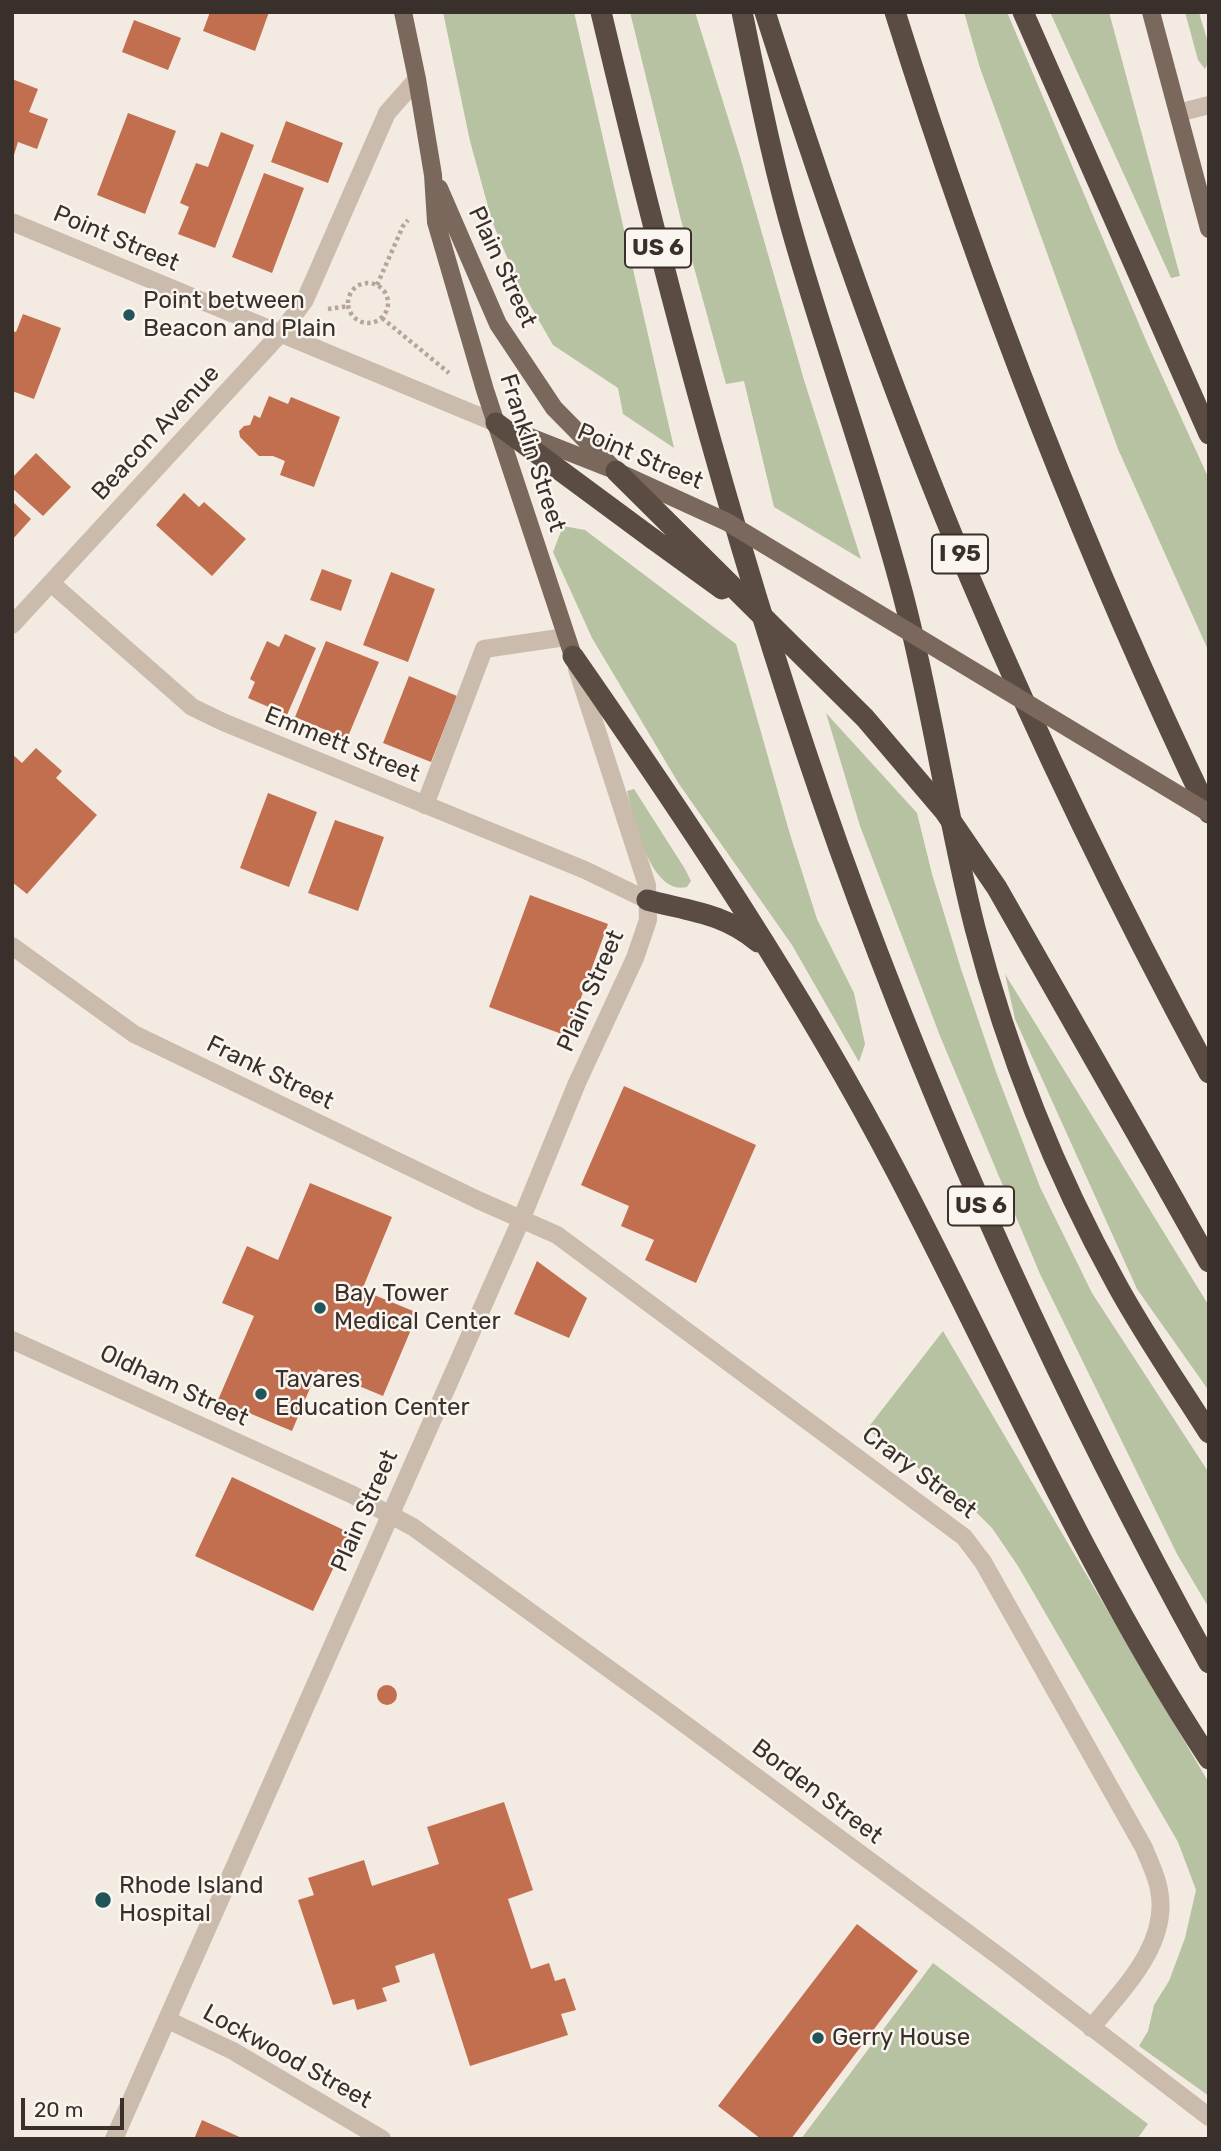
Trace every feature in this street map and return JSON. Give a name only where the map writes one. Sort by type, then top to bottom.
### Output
[{"type":"highway","name":"US 6","points":[[601,12],[659,249],[723,483],[798,729],[870,931],[934,1095],[1028,1311],[1133,1523],[1209,1663]]},
{"type":"highway","points":[[742,12],[766,126],[794,238],[903,596],[975,928],[996,1000],[1033,1106],[1087,1227],[1136,1316],[1209,1433]]},
{"type":"highway","name":"I 95","points":[[765,12],[818,174],[869,317],[969,576],[1074,807],[1209,1073]]},
{"type":"highway","points":[[895,12],[948,176],[1035,411],[1130,640],[1209,813]]},
{"type":"highway","points":[[1023,12],[1209,434]]},
{"type":"highway","points":[[496,423],[777,629]]},
{"type":"highway","points":[[616,471],[886,740],[963,836],[1008,907],[1209,1262]]},
{"type":"highway","points":[[570,646],[675,802],[775,959],[857,1099],[1102,1580],[1146,1658],[1209,1759]]},
{"type":"highway","points":[[648,900],[728,921],[744,930],[775,959]]},
{"type":"main road","name":"Franklin Street","points":[[403,12],[433,175],[436,222],[496,423],[570,646]]},
{"type":"main road","points":[[1152,12],[1209,229]]},
{"type":"main road","name":"Plain Street","points":[[433,175],[498,324],[554,408],[616,471]]},
{"type":"main road","name":"Point Street","points":[[496,423],[616,471],[727,522],[1209,813]]},
{"type":"main road","points":[[1189,800],[1209,806]]},
{"type":"street","name":"Beacon Avenue","points":[[12,625],[280,334],[305,300],[387,113],[417,79]]},
{"type":"street","points":[[1178,113],[1209,105]]},
{"type":"street","name":"Point Street","points":[[12,222],[496,423]]},
{"type":"street","name":"Emmett Street","points":[[51,583],[192,707],[585,870],[648,900]]},
{"type":"street","points":[[425,805],[484,649],[570,646]]},
{"type":"street","name":"Franklin Street","points":[[570,646],[647,885],[648,900]]},
{"type":"street","name":"Plain Street","points":[[114,2139],[635,958],[648,920],[648,900]]},
{"type":"street","name":"Frank Street","points":[[12,946],[134,1034],[521,1220]]},
{"type":"street","name":"Crary Street","points":[[521,1220],[557,1235],[810,1421],[964,1537],[983,1562],[1144,1848],[1160,1890],[1159,1924],[1142,1964],[1091,2028]]},
{"type":"street","name":"Oldham Street","points":[[12,1340],[353,1495],[390,1515]]},
{"type":"street","name":"Borden Street","points":[[390,1515],[414,1527],[663,1707],[1004,1960],[1209,2117]]},
{"type":"street","name":"Lockwood Street","points":[[168,2020],[233,2051],[382,2139]]},
{"type":"path","points":[[377,285],[408,220]]},
{"type":"path","points":[[372,283],[383,289],[388,302],[382,318],[367,323],[355,318],[348,306],[350,293],[359,284],[372,283]]},
{"type":"path","points":[[323,310],[348,306]]},
{"type":"path","points":[[382,318],[454,377]]},
{"type":"green space","points":[[443,12],[574,12],[674,448],[623,414],[618,388],[553,345],[519,286],[492,221],[470,141]]},
{"type":"green space","points":[[630,12],[695,12],[739,153],[804,380],[861,559],[774,507],[744,381],[726,384],[681,220]]},
{"type":"green space","points":[[964,12],[1007,12],[1147,343],[1209,479],[1209,652],[1118,449],[980,68]]},
{"type":"green space","points":[[1050,12],[1109,12],[1180,276],[1171,278]]},
{"type":"green space","points":[[1185,12],[1199,12],[1209,48],[1205,69],[1198,60]]},
{"type":"green space","points":[[563,526],[585,530],[736,644],[817,919],[854,993],[865,1044],[859,1062],[792,945],[679,784],[592,638],[553,552]]},
{"type":"green space","points":[[826,713],[917,813],[932,874],[961,969],[996,1072],[1040,1187],[1092,1293],[1209,1473],[1209,1608],[1177,1554],[1040,1274],[940,1036],[860,826]]},
{"type":"green space","points":[[634,789],[685,869],[691,881],[687,887],[674,887],[653,867],[639,835],[627,791]]},
{"type":"green space","points":[[1005,974],[1209,1306],[1209,1391],[1137,1289],[1015,1019]]},
{"type":"green space","points":[[943,1331],[1209,1783],[1209,2096],[1139,2046],[1148,2031],[1154,2005],[1169,1981],[1185,1938],[1196,1890],[1178,1842],[1018,1566],[992,1528],[975,1511],[867,1429]]},
{"type":"green space","points":[[933,1963],[1148,2124],[1137,2139],[801,2139]]},
{"type":"building","points":[[210,12],[269,12],[255,51],[203,31]]},
{"type":"building","points":[[134,20],[181,38],[168,70],[122,52]]},
{"type":"building","points":[[12,79],[38,89],[29,112],[48,119],[37,149],[18,142],[13,158]]},
{"type":"building","points":[[128,113],[176,131],[145,214],[97,195]]},
{"type":"building","points":[[286,121],[343,143],[328,183],[271,162]]},
{"type":"building","points":[[221,132],[254,145],[215,248],[178,234],[189,207],[180,203],[196,163],[208,167]]},
{"type":"building","points":[[264,173],[304,188],[272,273],[232,257]]},
{"type":"building","points":[[23,314],[61,328],[34,399],[12,391],[12,331],[16,332]]},
{"type":"building","points":[[269,396],[288,404],[291,397],[340,417],[314,487],[280,475],[285,461],[273,456],[259,456],[240,437],[239,431],[250,425],[254,415],[260,418]]},
{"type":"building","points":[[36,453],[71,487],[43,516],[12,488],[12,478]]},
{"type":"building","points":[[184,493],[199,507],[204,502],[246,539],[212,576],[156,525]]},
{"type":"building","points":[[12,501],[31,519],[12,540]]},
{"type":"building","points":[[322,569],[352,580],[341,611],[310,600]]},
{"type":"building","points":[[391,572],[435,589],[408,662],[363,645]]},
{"type":"building","points":[[285,634],[316,648],[287,715],[248,698],[255,682],[250,679],[267,641],[279,647]]},
{"type":"building","points":[[326,641],[379,662],[347,739],[295,717]]},
{"type":"building","points":[[409,676],[457,696],[431,762],[383,743]]},
{"type":"building","points":[[36,748],[62,771],[56,778],[97,815],[27,894],[12,882],[12,754],[22,763]]},
{"type":"building","points":[[268,793],[317,812],[289,887],[240,868]]},
{"type":"building","points":[[335,820],[384,837],[358,911],[308,893]]},
{"type":"building","points":[[530,895],[608,924],[567,1036],[489,1007]]},
{"type":"building","points":[[624,1086],[756,1145],[696,1283],[645,1260],[654,1240],[621,1226],[629,1206],[581,1185]]},
{"type":"building","name":"Bay Tower Medical Center","points":[[310,1183],[392,1217],[362,1290],[418,1313],[383,1396],[318,1369],[292,1431],[218,1400],[254,1316],[222,1303],[247,1246],[278,1260]]},
{"type":"building","points":[[537,1261],[587,1298],[569,1338],[514,1314]]},
{"type":"building","points":[[232,1477],[350,1533],[313,1611],[195,1556]]},
{"type":"building","points":[[387,1685],[394,1688],[397,1695],[394,1702],[387,1705],[380,1702],[377,1695],[380,1688]]},
{"type":"building","points":[[504,1802],[533,1890],[508,1899],[531,1969],[549,1963],[555,1981],[565,1978],[576,2010],[561,2014],[568,2035],[470,2066],[434,1953],[395,1966],[400,1982],[382,1988],[387,2001],[357,2010],[354,1999],[333,2005],[298,1900],[314,1895],[308,1878],[364,1860],[372,1886],[439,1864],[427,1827]]},
{"type":"building","name":"Gerry House","points":[[857,1924],[918,1971],[791,2139],[761,2139],[718,2106]]},
{"type":"building","points":[[202,2120],[244,2139],[194,2139]]},
{"type":"place","name":"Point between Beacon and Plain","points":[[129,315]]},
{"type":"place","name":"Bay Tower Medical Center","points":[[320,1308]]},
{"type":"place","name":"Tavares Education Center","points":[[261,1394]]},
{"type":"place","name":"Rhode Island Hospital","points":[[103,1900]]},
{"type":"place","name":"Gerry House","points":[[818,2038]]}]
